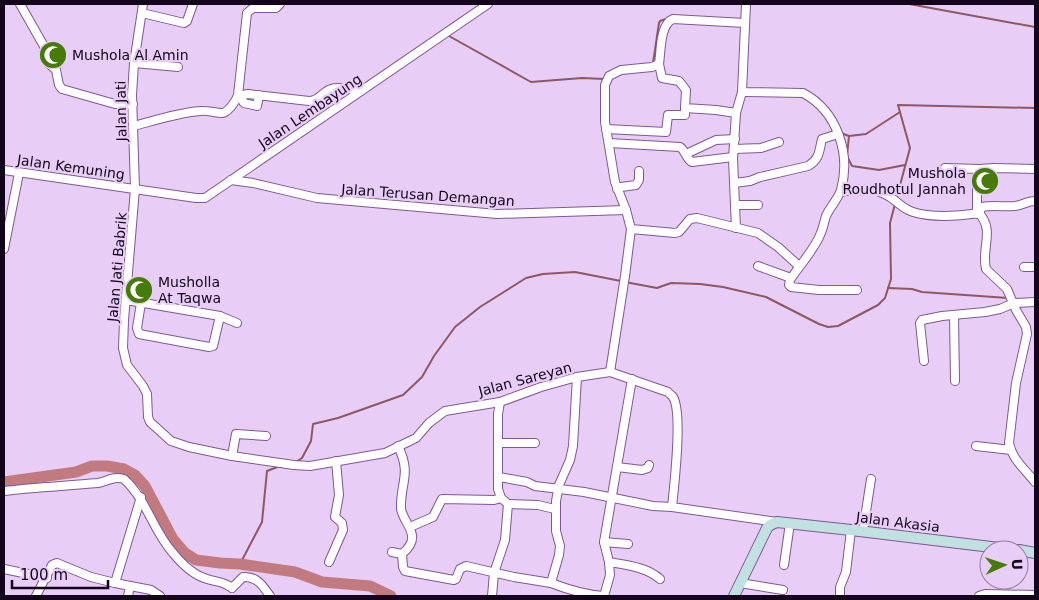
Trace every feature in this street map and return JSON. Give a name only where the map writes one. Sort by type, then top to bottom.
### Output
[{"type":"street","points":[[20,4],[45,48],[50,65],[56,70],[59,85],[62,89],[115,104],[133,104]]},
{"type":"street","name":"Jalan Jati","points":[[135,189],[134,63],[143,4]]},
{"type":"street","points":[[142,13],[184,23],[187,21],[193,4]]},
{"type":"street","points":[[134,126],[168,116],[192,112],[208,110],[221,114],[226,112],[238,97],[247,13],[253,8],[276,8],[280,4]]},
{"type":"street","name":"Jalan Lembayung","points":[[135,189],[202,198],[210,196],[488,4]]},
{"type":"street","points":[[736,228],[734,153],[736,113],[742,92],[746,4]]},
{"type":"street","points":[[666,146],[668,115],[685,115],[686,90],[679,81],[662,78],[659,64],[664,28],[673,19],[745,22]]},
{"type":"street","points":[[134,63],[178,67]]},
{"type":"street","points":[[610,372],[625,276],[630,229],[626,210],[617,189],[606,129],[605,85],[609,76],[621,70],[652,67],[659,64]]},
{"type":"street","points":[[259,95],[313,101],[335,88],[361,91]]},
{"type":"street","points":[[742,92],[802,93],[822,107],[831,118],[842,148],[844,176],[841,192],[826,216],[820,236],[791,278],[789,284],[791,287],[819,290],[857,290]]},
{"type":"street","points":[[685,108],[736,113]]},
{"type":"street","points":[[606,129],[666,132]]},
{"type":"street","points":[[734,183],[750,181],[808,166],[814,163],[819,156],[822,139],[838,134]]},
{"type":"street","points":[[686,154],[716,140],[735,139]]},
{"type":"street","points":[[609,144],[680,147],[692,162],[714,161],[734,153],[761,148],[779,142]]},
{"type":"street","points":[[945,168],[1035,169]]},
{"type":"street","points":[[980,169],[977,173],[978,213],[986,221],[988,230],[985,258],[986,269],[1007,289],[1026,327],[1027,334],[1016,383],[1010,433],[1011,450],[1017,463],[1035,482]]},
{"type":"street","name":"Jalan Kemuning","points":[[4,170],[135,189]]},
{"type":"street","points":[[617,189],[620,186],[636,185],[640,180],[639,171]]},
{"type":"street","points":[[4,249],[19,173]]},
{"type":"street","name":"Jalan Terusan Demangan","points":[[231,180],[253,183],[325,200],[497,214],[626,210]]},
{"type":"street","name":"Jalan Jati Babrik","points":[[123,348],[135,189]]},
{"type":"street","points":[[841,192],[860,189],[871,190],[890,196],[905,209],[920,214],[955,216],[978,213],[982,207],[996,205],[1016,206],[1023,202],[1035,201]]},
{"type":"street","points":[[736,205],[758,205]]},
{"type":"street","points":[[630,229],[675,233],[679,232],[686,223],[694,218],[758,233],[778,247],[799,266]]},
{"type":"street","points":[[758,266],[791,278]]},
{"type":"street","points":[[1024,267],[1035,267]]},
{"type":"street","points":[[126,300],[220,316],[237,323]]},
{"type":"street","points":[[141,302],[137,328],[139,334],[192,344],[213,346],[220,316]]},
{"type":"street","points":[[924,361],[920,323],[925,318],[1000,309],[1014,303],[1035,302]]},
{"type":"street","points":[[954,315],[956,381]]},
{"type":"street","name":"Jalan Sareyan","points":[[123,348],[127,365],[147,394],[148,417],[152,424],[174,443],[232,456],[310,466],[385,454],[416,438],[429,423],[445,411],[500,402],[540,387],[577,377],[610,372],[668,392],[674,398],[676,404],[678,458],[672,507]]},
{"type":"street","points":[[551,583],[558,562],[560,546],[556,531],[555,508],[558,488],[570,460],[573,446],[577,377]]},
{"type":"street","points":[[398,446],[404,458],[405,466],[401,509],[402,515],[410,527],[411,540],[402,554],[403,567],[406,571],[453,580],[456,579],[460,569],[464,566],[551,583],[572,591],[604,596],[610,575],[604,542],[632,379]]},
{"type":"street","points":[[500,402],[498,414],[499,493],[501,498],[508,504],[538,505],[555,508]]},
{"type":"street","points":[[232,456],[236,434],[266,436]]},
{"type":"street","points":[[499,443],[535,443]]},
{"type":"street","points":[[976,446],[1011,450]]},
{"type":"street","points":[[329,562],[343,530],[342,523],[335,517],[339,495],[336,461]]},
{"type":"street","points":[[617,467],[642,470],[648,468],[649,465]]},
{"type":"street","points":[[499,477],[527,482],[535,486],[611,496],[653,506],[777,522]]},
{"type":"street","points":[[4,491],[36,486],[98,482],[111,478],[124,479],[141,498],[163,541],[187,568],[205,579],[227,583],[232,588],[234,596]]},
{"type":"street","points":[[863,531],[871,479]]},
{"type":"street","points":[[115,584],[141,498]]},
{"type":"street","points":[[410,527],[433,517],[442,499],[494,500],[501,498]]},
{"type":"street","points":[[492,596],[494,573],[505,540],[508,504]]},
{"type":"street","points":[[734,596],[767,528],[777,522]]},
{"type":"street","name":"Jalan Akasia","points":[[777,522],[979,545]]},
{"type":"street","points":[[784,565],[790,523]]},
{"type":"street","points":[[840,596],[840,587],[846,572],[851,530]]},
{"type":"street","points":[[604,542],[628,544]]},
{"type":"street","points":[[392,552],[402,554]]},
{"type":"street","points":[[609,562],[651,572],[660,579]]},
{"type":"street","points":[[36,596],[47,578],[52,565],[57,563],[91,577],[115,584],[151,590],[160,596]]},
{"type":"street","points":[[4,569],[47,578]]},
{"type":"street","points":[[232,588],[243,578],[255,578],[270,596]]},
{"type":"street","points":[[740,583],[783,590]]},
{"type":"street","points":[[128,596],[130,586]]},
{"type":"street","points":[[979,596],[985,594],[1030,595]]},
{"type":"waterway","points":[[909,4],[1035,27]]},
{"type":"waterway","points":[[653,63],[659,23],[666,19]]},
{"type":"waterway","points":[[449,36],[531,82],[582,78],[605,79]]},
{"type":"waterway","points":[[896,200],[910,148],[898,105],[1035,108]]},
{"type":"waterway","points":[[849,136],[866,134],[900,112]]},
{"type":"waterway","points":[[841,133],[849,136],[847,156],[852,166],[879,170],[905,165]]},
{"type":"waterway","points":[[625,282],[657,288],[671,283],[723,287],[766,297],[819,324],[828,327],[838,326],[878,305],[885,298],[891,279],[890,223],[895,204]]},
{"type":"waterway","points":[[296,462],[302,458],[311,441],[313,424],[338,418],[403,395],[422,377],[434,356],[455,327],[480,307],[526,278],[543,274],[575,272],[621,281]]},
{"type":"waterway","points":[[888,288],[1008,298]]},
{"type":"waterway","points":[[4,482],[76,472],[92,466],[124,469],[135,475],[145,486],[173,539],[185,553],[196,560],[295,572],[322,582],[370,586],[391,596]]},
{"type":"waterway","points":[[240,564],[262,522],[267,471],[280,466]]},
{"type":"place","name":"Mushola Al Amin","points":[[53,55]]},
{"type":"place","name":"Mushola Roudhotul Jannah","points":[[985,181]]},
{"type":"place","name":"Musholla At Taqwa","points":[[139,290]]}]
